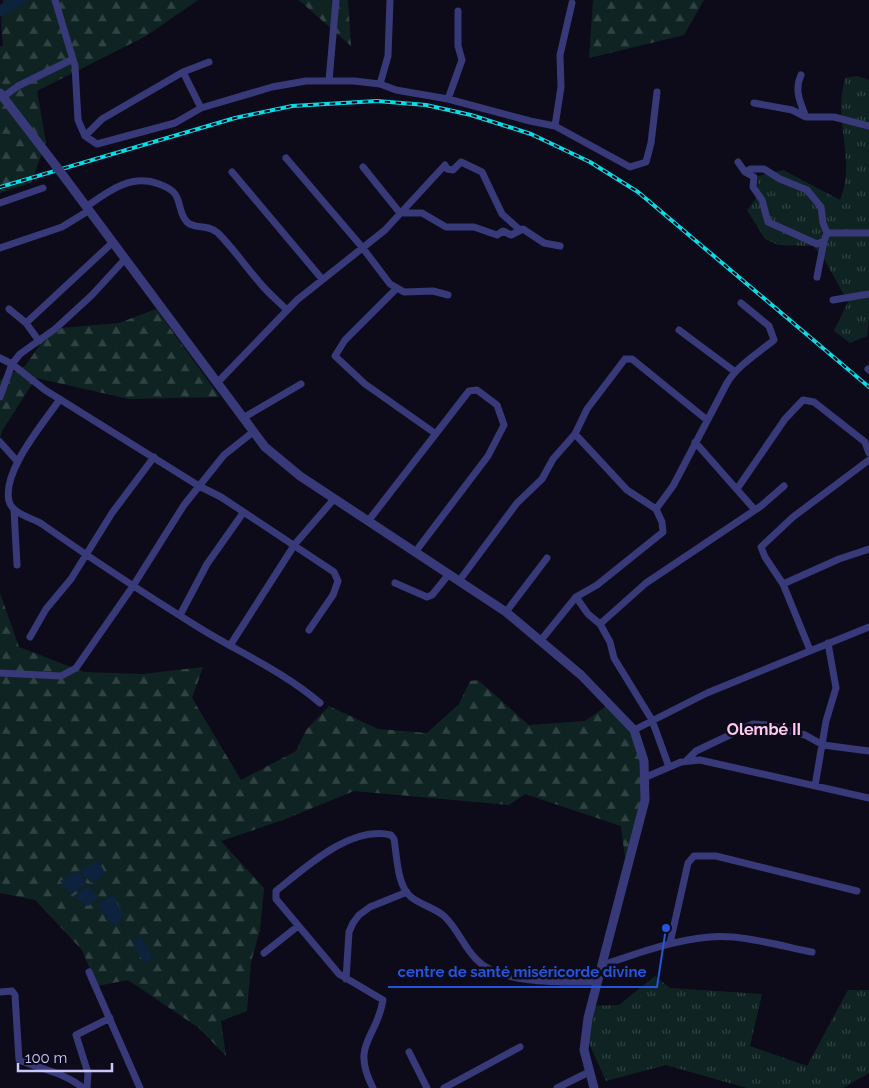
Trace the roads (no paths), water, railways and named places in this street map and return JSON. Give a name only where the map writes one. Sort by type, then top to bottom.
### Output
[{"type":"street","points":[[55,0],[73,59],[78,87],[77,114],[84,136],[97,144],[175,122],[201,108],[272,87],[306,81],[329,81],[380,84],[396,90],[448,99],[555,126],[630,167],[646,162],[651,143],[657,92]]},
{"type":"street","points":[[329,81],[336,0]]},
{"type":"street","points":[[380,84],[388,56],[390,0]]},
{"type":"street","points":[[555,126],[561,88],[560,55],[572,4]]},
{"type":"street","points":[[448,99],[462,60],[458,46],[458,11]]},
{"type":"street","points":[[73,59],[1,95],[56,166],[253,432],[278,460],[506,612],[581,675],[634,730],[644,761],[646,777],[642,815],[597,982],[584,1041],[584,1050],[594,1088]]},
{"type":"street","points":[[84,136],[102,119],[183,72],[209,62]]},
{"type":"street","points":[[183,72],[201,108]]},
{"type":"street","points":[[801,74],[796,85],[806,117]]},
{"type":"street","points":[[754,103],[792,110],[806,117],[834,117],[869,126]]},
{"type":"street","points":[[286,158],[362,247],[380,272],[396,288],[404,292],[433,291],[448,295]]},
{"type":"street","points":[[217,383],[288,310],[322,279],[385,230],[445,165],[447,169],[453,170],[462,162],[482,172],[502,214],[520,230],[527,231],[544,243],[560,246]]},
{"type":"street","points":[[738,162],[745,172],[754,176],[753,187],[762,200],[768,222],[817,244],[824,241]]},
{"type":"street","points":[[363,167],[400,213]]},
{"type":"street","points":[[745,172],[751,169],[764,169],[780,179],[807,190],[821,207],[823,223],[827,232],[817,277]]},
{"type":"street","points":[[232,172],[322,279]]},
{"type":"street","points":[[0,248],[62,227],[110,190],[140,180],[154,182],[176,194],[182,217],[187,222],[192,225],[205,226],[218,233],[261,284],[288,310]]},
{"type":"street","points":[[0,203],[43,188]]},
{"type":"street","points":[[400,213],[422,213],[446,226],[474,227],[497,236],[503,231],[511,235],[520,230]]},
{"type":"street","points":[[827,232],[869,233]]},
{"type":"street","points":[[26,323],[112,243]]},
{"type":"street","points":[[0,397],[12,364],[20,354],[39,341],[92,295],[125,259]]},
{"type":"street","points":[[396,288],[345,340],[335,356],[366,384],[436,434]]},
{"type":"street","points":[[833,300],[869,294]]},
{"type":"street","points":[[656,509],[673,486],[734,371],[749,362],[774,340],[769,326],[741,303]]},
{"type":"street","points":[[9,309],[26,323],[39,341]]},
{"type":"street","points":[[680,330],[734,371]]},
{"type":"street","points":[[459,581],[517,503],[538,484],[553,459],[574,434],[587,409],[628,357],[707,420]]},
{"type":"street","points":[[0,358],[12,364],[60,399],[199,486],[221,497],[334,572],[338,580],[333,595],[309,630]]},
{"type":"street","points":[[243,418],[301,384]]},
{"type":"street","points":[[369,520],[469,391],[473,390],[493,402],[504,422],[488,456],[416,551]]},
{"type":"street","points":[[17,565],[14,510],[9,502],[9,483],[17,461],[60,399]]},
{"type":"street","points":[[738,489],[789,414],[803,400],[814,402],[865,442],[869,453]]},
{"type":"street","points":[[0,673],[62,676],[76,668],[133,586],[170,525],[199,486],[224,455],[253,432]]},
{"type":"street","points":[[540,640],[576,598],[598,585],[663,532],[662,522],[656,509],[627,490],[574,434]]},
{"type":"street","points":[[0,442],[17,461]]},
{"type":"street","points":[[695,442],[755,510]]},
{"type":"street","points":[[30,637],[46,609],[71,579],[112,513],[154,457]]},
{"type":"street","points":[[810,650],[783,584],[761,550],[762,544],[793,517],[869,460]]},
{"type":"street","points":[[600,624],[649,580],[755,510],[784,486]]},
{"type":"street","points":[[232,644],[294,544],[334,499]]},
{"type":"street","points":[[14,510],[40,523],[86,556],[214,636],[232,644],[320,703]]},
{"type":"street","points":[[180,615],[207,564],[243,513]]},
{"type":"street","points":[[783,584],[839,559],[869,550]]},
{"type":"street","points":[[506,612],[547,558]]},
{"type":"street","points":[[395,583],[427,597],[432,595],[449,574]]},
{"type":"street","points":[[576,598],[588,614],[600,624],[610,642],[614,658],[652,720],[669,768]]},
{"type":"street","points":[[634,730],[733,681],[869,627]]},
{"type":"street","points":[[815,786],[826,721],[836,688],[828,643]]},
{"type":"street","points":[[686,761],[696,751],[753,724],[768,725],[805,735],[823,745],[869,751]]},
{"type":"street","points":[[646,777],[686,761],[710,761],[869,798]]},
{"type":"street","points":[[373,1088],[362,1061],[365,1046],[383,1000],[346,979],[328,963],[276,899],[276,891],[332,849],[368,835],[386,834],[394,840],[400,873],[407,892],[443,915],[454,927],[464,945],[477,961],[497,972],[538,980],[597,982]]},
{"type":"street","points":[[670,943],[688,863],[694,856],[716,856],[857,891]]},
{"type":"street","points":[[346,979],[349,932],[353,923],[359,915],[370,908],[407,892]]},
{"type":"street","points":[[264,954],[298,926]]},
{"type":"street","points":[[603,965],[670,943],[720,937],[812,952]]},
{"type":"street","points":[[89,972],[140,1088]]},
{"type":"street","points":[[0,992],[12,991],[15,995],[19,1060],[75,1081],[85,1088],[88,1073],[76,1035],[110,1018]]},
{"type":"street","points":[[444,1088],[520,1047]]},
{"type":"street","points":[[409,1052],[427,1088]]},
{"type":"street","points":[[557,1088],[589,1072]]},
{"type":"water","points":[[98,861],[106,874],[91,883],[80,870]]},
{"type":"water","points":[[78,871],[87,884],[72,894],[60,881]]},
{"type":"water","points":[[89,886],[99,898],[88,906],[73,896]]},
{"type":"water","points":[[114,894],[117,904],[124,913],[116,926],[109,921],[98,904]]},
{"type":"water","points":[[141,936],[153,958],[144,963],[132,942]]},
{"type":"waterway","points":[[0,11],[20,0]]},
{"type":"railway","points":[[0,187],[235,118],[292,106],[377,101],[426,105],[471,115],[531,134],[590,162],[638,192],[869,387]]},
{"type":"place","name":"centre de santé miséricorde divine","points":[[666,928]]},
{"type":"district","name":"Olembé II","points":[[764,729]]}]
